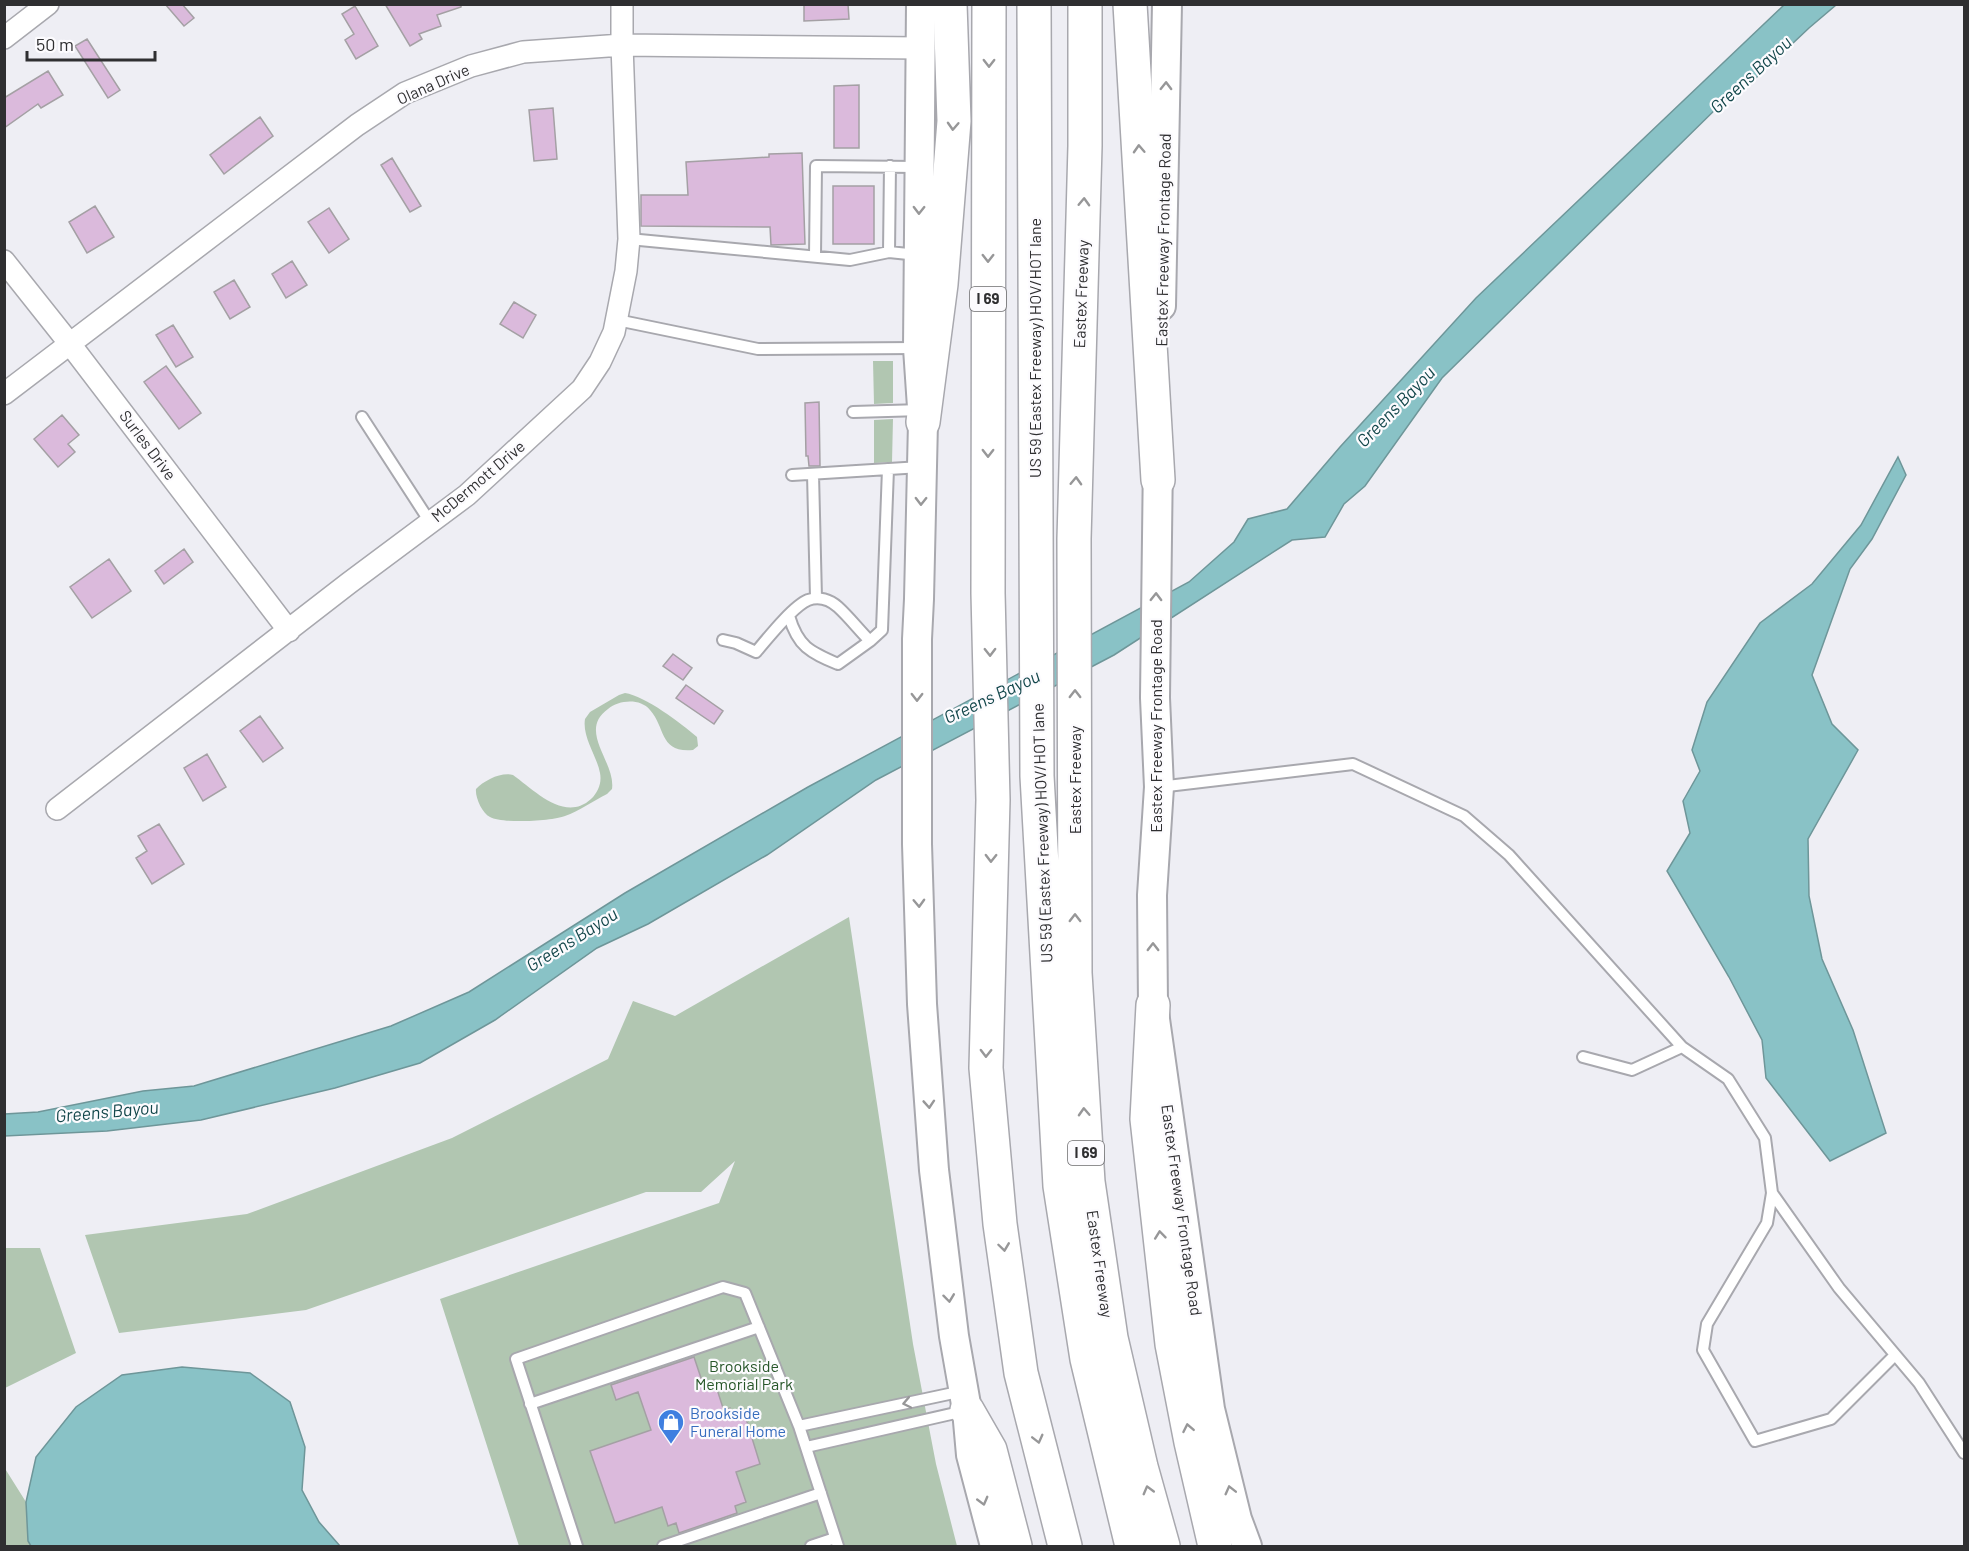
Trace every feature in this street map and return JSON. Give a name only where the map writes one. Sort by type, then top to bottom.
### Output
[{"type":"highway","points":[[922,416],[941,284],[954,121],[950,4]]},
{"type":"highway","name":"I 69","points":[[989,4],[988,593],[993,800],[986,1068],[1000,1224],[1021,1373],[1065,1546]]},
{"type":"highway","name":"US 59 (Eastex Freeway) HOV/HOT lane","points":[[1034,4],[1037,776],[1060,1186],[1087,1359],[1132,1546]]},
{"type":"highway","name":"Eastex Freeway","points":[[1086,4],[1085,147],[1074,540],[1075,973],[1088,1182],[1111,1338],[1163,1546]]},
{"type":"highway","points":[[1130,4],[1158,480]]},
{"type":"highway","points":[[1153,1005],[1147,1119],[1172,1344],[1191,1442],[1215,1546]]},
{"type":"highway","points":[[965,1400],[990,1450],[1015,1546]]},
{"type":"main road","points":[[921,4],[918,348],[922,467],[920,599],[917,639],[917,844],[922,1004],[934,1170],[954,1336],[965,1400],[971,1455],[995,1546]]},
{"type":"main road","name":"Eastex Freeway Frontage Road","points":[[1167,4],[1155,698],[1159,787],[1152,895],[1153,1005],[1210,1409],[1247,1546]]},
{"type":"street","points":[[4,38],[48,4]]},
{"type":"street","name":"McDermott Drive","points":[[57,809],[348,583],[467,495],[582,389],[600,362],[614,332],[626,271],[629,239],[622,4]]},
{"type":"street","name":"Olana Drive","points":[[4,394],[357,125],[405,93],[471,66],[523,52],[622,45],[921,48]]},
{"type":"street","name":"Surles Drive","points":[[4,261],[289,631]]},
{"type":"lane","points":[[815,256],[816,166],[920,167]]},
{"type":"lane","points":[[889,252],[890,166]]},
{"type":"lane","points":[[629,239],[850,260],[889,252],[919,255]]},
{"type":"lane","points":[[617,320],[758,349],[918,348]]},
{"type":"lane","points":[[853,412],[922,416]]},
{"type":"lane","points":[[362,417],[430,522]]},
{"type":"lane","points":[[792,475],[922,467]]},
{"type":"lane","points":[[789,616],[793,631],[802,644],[813,653],[838,664],[882,630],[888,469]]},
{"type":"lane","points":[[813,474],[816,598]]},
{"type":"lane","points":[[723,640],[756,652],[789,616],[806,601],[816,598],[824,599],[837,607],[870,641]]},
{"type":"lane","points":[[1159,787],[1353,764],[1464,816],[1509,855],[1682,1047],[1728,1079],[1765,1138],[1772,1193],[1767,1222],[1707,1324],[1703,1350],[1755,1441],[1831,1419],[1894,1356]]},
{"type":"lane","points":[[1583,1057],[1632,1070],[1682,1047]]},
{"type":"lane","points":[[1772,1193],[1839,1288],[1919,1383],[1965,1453]]},
{"type":"lane","points":[[577,1546],[516,1359],[723,1287],[745,1293],[799,1426],[836,1542],[811,1546]]},
{"type":"lane","points":[[530,1404],[759,1327]]},
{"type":"lane","points":[[799,1426],[965,1400]]},
{"type":"lane","points":[[806,1447],[965,1400]]},
{"type":"lane","points":[[663,1546],[821,1493]]},
{"type":"green space","points":[[873,361],[893,361],[893,403],[874,404]]},
{"type":"green space","points":[[893,419],[892,462],[874,463],[874,420]]},
{"type":"green space","points":[[625,693],[642,699],[672,718],[697,737],[698,746],[693,750],[674,748],[665,738],[655,717],[646,706],[635,702],[623,702],[608,709],[599,718],[596,727],[600,747],[612,779],[612,789],[607,794],[559,818],[527,821],[505,820],[490,817],[484,812],[476,789],[488,780],[508,774],[513,775],[540,796],[560,806],[581,805],[591,799],[599,787],[600,777],[586,733],[585,719],[590,712]]},
{"type":"green space","name":"Brookside Memorial Park","points":[[849,917],[913,1344],[936,1464],[957,1546],[519,1546],[440,1299],[719,1203],[735,1161],[701,1192],[646,1192],[306,1310],[119,1333],[85,1235],[247,1214],[452,1138],[608,1059],[633,1001],[675,1016]]},
{"type":"green space","points":[[5,1248],[40,1248],[76,1353],[5,1388]]},
{"type":"green space","points":[[4,1467],[26,1502],[28,1541],[31,1546],[5,1546]]},
{"type":"water","name":"Greens Bayou","points":[[1784,5],[1836,5],[1757,77],[1726,99],[1442,378],[1365,486],[1344,504],[1325,537],[1292,540],[1114,655],[876,780],[767,855],[648,924],[597,948],[495,1020],[420,1063],[335,1088],[201,1120],[107,1131],[5,1136],[5,1114],[38,1112],[143,1091],[194,1086],[391,1026],[469,992],[625,893],[808,787],[1189,582],[1234,542],[1248,519],[1287,509],[1340,447],[1476,298]]},
{"type":"water","points":[[1898,457],[1906,475],[1872,539],[1850,569],[1812,675],[1832,724],[1858,750],[1808,839],[1809,896],[1822,959],[1853,1030],[1886,1133],[1830,1161],[1766,1078],[1762,1040],[1729,977],[1667,871],[1690,833],[1683,801],[1700,771],[1692,750],[1707,702],[1760,623],[1812,584],[1861,525]]},
{"type":"water","points":[[182,1367],[250,1373],[290,1402],[305,1447],[302,1490],[319,1522],[340,1546],[31,1546],[28,1541],[26,1502],[36,1457],[76,1407],[122,1375]]},
{"type":"building","points":[[165,4],[182,4],[194,18],[184,26]]},
{"type":"building","points":[[385,4],[461,4],[461,7],[437,15],[441,26],[419,34],[422,39],[410,46]]},
{"type":"building","points":[[804,4],[848,4],[849,19],[804,21]]},
{"type":"building","points":[[355,6],[378,46],[356,59],[345,40],[354,34],[342,14]]},
{"type":"building","points":[[87,39],[120,90],[108,98],[75,46]]},
{"type":"building","points":[[48,71],[63,95],[41,108],[38,104],[4,128],[4,98]]},
{"type":"building","points":[[859,85],[859,148],[834,148],[834,86]]},
{"type":"building","points":[[553,108],[557,159],[534,161],[529,110]]},
{"type":"building","points":[[260,117],[273,136],[224,174],[210,155]]},
{"type":"building","points":[[802,153],[805,244],[771,245],[770,227],[641,226],[641,195],[688,195],[686,162]]},
{"type":"building","points":[[392,158],[421,206],[410,212],[381,165]]},
{"type":"building","points":[[833,186],[874,186],[874,244],[833,244]]},
{"type":"building","points":[[95,206],[114,237],[87,253],[69,222]]},
{"type":"building","points":[[329,208],[349,239],[329,253],[308,222]]},
{"type":"building","points":[[292,261],[307,285],[286,298],[272,274]]},
{"type":"building","points":[[234,280],[250,307],[230,319],[214,292]]},
{"type":"building","points":[[514,302],[536,315],[523,338],[500,324]]},
{"type":"building","points":[[173,325],[193,357],[176,367],[156,335]]},
{"type":"building","points":[[166,366],[201,413],[179,429],[144,382]]},
{"type":"building","points":[[819,402],[820,466],[809,466],[808,456],[806,456],[805,403]]},
{"type":"building","points":[[62,415],[79,435],[68,444],[75,452],[58,467],[34,439]]},
{"type":"building","points":[[184,549],[193,562],[164,584],[155,571]]},
{"type":"building","points":[[109,559],[131,591],[92,618],[70,587]]},
{"type":"building","points":[[673,654],[692,668],[683,680],[663,666]]},
{"type":"building","points":[[686,685],[723,711],[714,724],[676,698]]},
{"type":"building","points":[[260,716],[283,748],[263,762],[240,731]]},
{"type":"building","points":[[207,754],[226,787],[203,801],[184,768]]},
{"type":"building","points":[[159,824],[184,864],[152,884],[136,858],[147,851],[138,836]]},
{"type":"building","name":"Brookside Funeral Home","points":[[694,1357],[703,1384],[714,1380],[724,1411],[730,1408],[733,1416],[744,1412],[760,1464],[736,1472],[746,1502],[735,1506],[737,1513],[679,1533],[676,1523],[668,1526],[662,1507],[615,1523],[590,1451],[651,1430],[638,1392],[616,1400],[611,1385]]},
{"type":"place","name":"Brookside Funeral Home","points":[[671,1445]]}]
